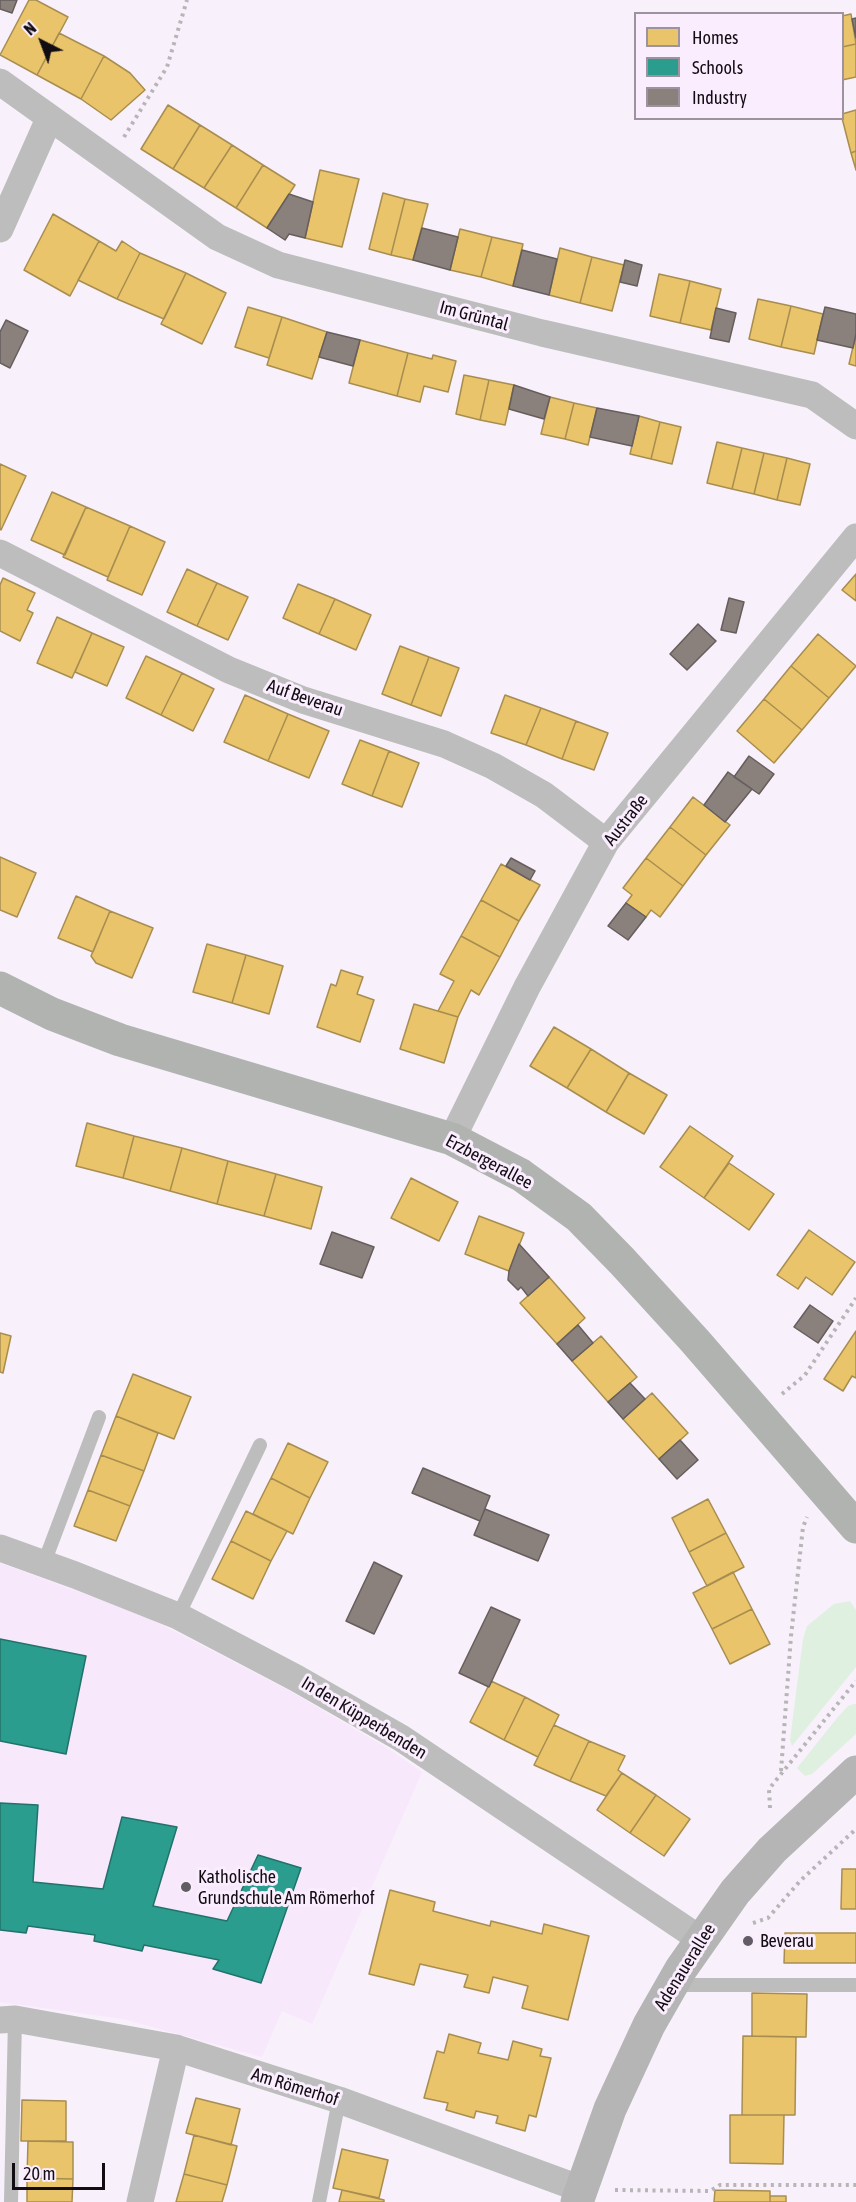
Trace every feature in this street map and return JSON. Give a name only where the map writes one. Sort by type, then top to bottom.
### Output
[{"type":"main road","name":"Adenauerallee","points":[[579,2195],[615,2098],[644,2036],[671,1985],[700,1939],[735,1892],[772,1850],[856,1772]]},
{"type":"street","name":"Im Grüntal","points":[[0,82],[217,237],[278,265],[542,333],[812,395],[856,426]]},
{"type":"street","points":[[0,229],[49,119]]},
{"type":"street","name":"Austraße","points":[[452,1139],[527,987],[606,842],[856,537]]},
{"type":"street","name":"Auf Beverau","points":[[0,553],[229,670],[303,699],[444,744],[493,766],[543,795],[606,842]]},
{"type":"street","name":"Erzbergerallee","points":[[0,988],[52,1014],[120,1041],[452,1139],[521,1175],[579,1218],[622,1261],[856,1527]]},
{"type":"street","name":"In den Küpperbenden","points":[[0,1548],[178,1616],[287,1673],[401,1738],[700,1939]]},
{"type":"street","name":"Am Römerhof","points":[[7,2020],[176,2048],[339,2100],[579,2195]]},
{"type":"street","points":[[140,2202],[176,2048]]},
{"type":"lane","points":[[44,1563],[99,1417]]},
{"type":"lane","points":[[178,1616],[260,1445]]},
{"type":"lane","points":[[671,1985],[856,1985]]},
{"type":"lane","points":[[7,2020],[12,2073],[11,2202]]},
{"type":"lane","points":[[319,2202],[339,2100]]},
{"type":"path","points":[[109,162],[167,67],[187,0]]},
{"type":"path","points":[[757,1413],[805,1374],[856,1298]]},
{"type":"path","points":[[782,1771],[803,1527],[819,1483]]},
{"type":"path","points":[[772,1850],[768,1789],[855,1684]]},
{"type":"path","points":[[700,1939],[768,1918],[800,1881],[856,1829]]},
{"type":"path","points":[[579,2195],[710,2191],[720,2185],[856,2185]]},
{"type":"shaded area","name":"Katholische Grundschule Am Römerhof","points":[[0,1563],[143,1615],[290,1691],[389,1749],[422,1772],[312,2024],[282,2011],[262,2057],[123,2019],[0,2002]]},
{"type":"green space","points":[[850,1601],[856,1610],[856,1667],[792,1746],[790,1740],[803,1639],[807,1626],[834,1604]]},
{"type":"green space","points":[[856,1704],[856,1734],[812,1774],[805,1776],[797,1768],[837,1718],[848,1706]]},
{"type":"building: Homes","points":[[29,0],[36,0],[68,17],[37,75],[0,55]]},
{"type":"building: Homes","points":[[851,14],[856,44],[844,47],[844,16]]},
{"type":"building: Homes","points":[[59,33],[104,56],[81,99],[37,75]]},
{"type":"building: Homes","points":[[856,44],[856,77],[844,80],[844,47]]},
{"type":"building: Homes","points":[[104,56],[130,73],[145,90],[111,120],[81,99]]},
{"type":"building: Homes","points":[[168,105],[200,125],[173,169],[141,149]]},
{"type":"building: Homes","points":[[856,110],[856,151],[851,153],[843,120],[844,113]]},
{"type":"building: Homes","points":[[200,125],[232,145],[204,188],[173,169]]},
{"type":"building: Homes","points":[[232,145],[263,165],[236,208],[204,188]]},
{"type":"building: Homes","points":[[856,151],[856,170],[851,153]]},
{"type":"building: Homes","points":[[263,165],[295,185],[267,228],[236,208]]},
{"type":"building: Homes","points":[[320,170],[359,179],[342,247],[305,238]]},
{"type":"building: Homes","points":[[383,193],[405,199],[391,255],[369,249]]},
{"type":"building: Homes","points":[[405,199],[428,204],[413,260],[391,255]]},
{"type":"building: Homes","points":[[53,214],[99,241],[70,296],[24,270]]},
{"type":"building: Homes","points":[[460,229],[492,237],[481,277],[450,270]]},
{"type":"building: Homes","points":[[492,237],[523,244],[513,286],[481,277]]},
{"type":"building: Homes","points":[[99,241],[116,251],[122,241],[140,253],[117,299],[78,280]]},
{"type":"building: Homes","points":[[560,248],[592,257],[580,303],[549,295]]},
{"type":"building: Homes","points":[[140,253],[186,273],[164,319],[117,299]]},
{"type":"building: Homes","points":[[592,257],[624,265],[612,311],[580,303]]},
{"type":"building: Homes","points":[[186,273],[226,293],[202,344],[161,324]]},
{"type":"building: Homes","points":[[659,274],[690,281],[680,323],[650,316]]},
{"type":"building: Homes","points":[[690,281],[721,289],[711,330],[680,323]]},
{"type":"building: Homes","points":[[758,299],[791,306],[781,347],[749,339]]},
{"type":"building: Homes","points":[[791,306],[823,314],[814,354],[781,347]]},
{"type":"building: Homes","points":[[248,307],[282,317],[269,358],[235,347]]},
{"type":"building: Homes","points":[[282,317],[327,332],[312,379],[267,365]]},
{"type":"building: Homes","points":[[856,334],[856,366],[849,364]]},
{"type":"building: Homes","points":[[360,340],[408,353],[397,396],[349,383]]},
{"type":"building: Homes","points":[[408,353],[432,359],[433,355],[456,361],[448,392],[424,386],[420,402],[397,396]]},
{"type":"building: Homes","points":[[464,375],[489,380],[480,420],[456,414]]},
{"type":"building: Homes","points":[[489,380],[514,385],[505,425],[480,420]]},
{"type":"building: Homes","points":[[550,397],[574,403],[565,439],[541,434]]},
{"type":"building: Homes","points":[[574,403],[597,408],[588,445],[565,439]]},
{"type":"building: Homes","points":[[639,416],[660,422],[651,459],[630,454]]},
{"type":"building: Homes","points":[[660,422],[681,427],[672,464],[651,459]]},
{"type":"building: Homes","points":[[717,442],[742,448],[732,489],[707,483]]},
{"type":"building: Homes","points":[[742,448],[764,453],[754,494],[732,489]]},
{"type":"building: Homes","points":[[764,453],[787,458],[777,500],[754,494]]},
{"type":"building: Homes","points":[[787,458],[810,464],[800,505],[777,500]]},
{"type":"building: Homes","points":[[0,464],[26,476],[1,530],[0,529]]},
{"type":"building: Homes","points":[[52,492],[86,507],[65,555],[31,540]]},
{"type":"building: Homes","points":[[86,507],[130,526],[108,577],[63,557]]},
{"type":"building: Homes","points":[[130,526],[165,542],[142,595],[107,580]]},
{"type":"building: Homes","points":[[187,569],[217,583],[197,626],[167,612]]},
{"type":"building: Homes","points":[[856,574],[856,601],[842,590]]},
{"type":"building: Homes","points":[[3,578],[35,593],[27,610],[33,613],[20,641],[0,631],[0,585]]},
{"type":"building: Homes","points":[[217,583],[248,597],[228,640],[197,626]]},
{"type":"building: Homes","points":[[298,584],[335,599],[319,634],[283,618]]},
{"type":"building: Homes","points":[[335,599],[371,615],[356,650],[319,634]]},
{"type":"building: Homes","points":[[57,617],[92,633],[72,678],[37,663]]},
{"type":"building: Homes","points":[[92,633],[124,647],[107,686],[75,672]]},
{"type":"building: Homes","points":[[818,634],[856,666],[829,698],[791,666]]},
{"type":"building: Homes","points":[[400,646],[429,657],[411,705],[382,694]]},
{"type":"building: Homes","points":[[146,656],[182,673],[161,715],[126,698]]},
{"type":"building: Homes","points":[[429,657],[459,668],[441,716],[411,705]]},
{"type":"building: Homes","points":[[791,666],[829,698],[802,730],[764,699]]},
{"type":"building: Homes","points":[[182,673],[214,689],[193,731],[161,715]]},
{"type":"building: Homes","points":[[245,695],[288,714],[268,761],[224,742]]},
{"type":"building: Homes","points":[[505,695],[541,708],[526,745],[491,733]]},
{"type":"building: Homes","points":[[764,699],[802,730],[774,763],[737,731]]},
{"type":"building: Homes","points":[[541,708],[576,721],[562,759],[526,745]]},
{"type":"building: Homes","points":[[288,714],[329,731],[309,778],[268,761]]},
{"type":"building: Homes","points":[[576,721],[608,733],[594,770],[562,759]]},
{"type":"building: Homes","points":[[360,740],[389,751],[372,796],[342,784]]},
{"type":"building: Homes","points":[[389,751],[419,763],[402,807],[372,796]]},
{"type":"building: Homes","points":[[693,797],[730,825],[706,855],[670,827]]},
{"type":"building: Homes","points":[[670,827],[706,855],[683,886],[646,858]]},
{"type":"building: Homes","points":[[0,857],[36,873],[17,917],[0,910]]},
{"type":"building: Homes","points":[[646,858],[683,886],[660,917],[651,910],[646,917],[626,903],[632,895],[623,888]]},
{"type":"building: Homes","points":[[501,864],[540,885],[519,921],[481,900]]},
{"type":"building: Homes","points":[[76,896],[110,911],[93,952],[58,938]]},
{"type":"building: Homes","points":[[481,900],[519,921],[500,957],[461,936]]},
{"type":"building: Homes","points":[[110,911],[153,928],[132,978],[96,963],[91,956]]},
{"type":"building: Homes","points":[[461,936],[500,957],[479,995],[471,990],[458,1017],[438,1011],[454,981],[440,974]]},
{"type":"building: Homes","points":[[207,944],[246,955],[232,1003],[193,992]]},
{"type":"building: Homes","points":[[246,955],[283,966],[269,1014],[232,1003]]},
{"type":"building: Homes","points":[[341,970],[363,977],[357,994],[374,1000],[360,1042],[317,1027],[331,984],[336,986]]},
{"type":"building: Homes","points":[[414,1004],[458,1017],[444,1063],[400,1049]]},
{"type":"building: Homes","points":[[554,1027],[591,1049],[567,1088],[530,1066]]},
{"type":"building: Homes","points":[[591,1049],[629,1073],[606,1112],[567,1088]]},
{"type":"building: Homes","points":[[629,1073],[667,1095],[644,1134],[606,1112]]},
{"type":"building: Homes","points":[[87,1123],[134,1136],[123,1178],[76,1166]]},
{"type":"building: Homes","points":[[690,1126],[733,1156],[704,1198],[660,1167]]},
{"type":"building: Homes","points":[[134,1136],[182,1148],[170,1191],[123,1178]]},
{"type":"building: Homes","points":[[182,1148],[228,1161],[217,1204],[170,1191]]},
{"type":"building: Homes","points":[[228,1161],[276,1174],[264,1216],[217,1204]]},
{"type":"building: Homes","points":[[729,1163],[774,1194],[749,1230],[704,1198]]},
{"type":"building: Homes","points":[[276,1174],[322,1187],[311,1229],[264,1216]]},
{"type":"building: Homes","points":[[411,1178],[458,1202],[439,1241],[391,1218]]},
{"type":"building: Homes","points":[[479,1216],[524,1233],[509,1271],[465,1254]]},
{"type":"building: Homes","points":[[809,1230],[855,1262],[832,1295],[806,1277],[798,1289],[777,1275]]},
{"type":"building: Homes","points":[[549,1277],[585,1318],[557,1344],[520,1303]]},
{"type":"building: Homes","points":[[856,1331],[856,1378],[852,1376],[843,1391],[824,1379]]},
{"type":"building: Homes","points":[[0,1333],[11,1336],[3,1373],[0,1372]]},
{"type":"building: Homes","points":[[601,1336],[637,1377],[608,1402],[572,1361]]},
{"type":"building: Homes","points":[[133,1374],[191,1397],[174,1439],[116,1416]]},
{"type":"building: Homes","points":[[652,1393],[688,1433],[659,1459],[623,1419]]},
{"type":"building: Homes","points":[[116,1416],[158,1433],[144,1471],[101,1455]]},
{"type":"building: Homes","points":[[288,1443],[328,1462],[310,1498],[271,1478]]},
{"type":"building: Homes","points":[[101,1455],[144,1471],[130,1506],[88,1490]]},
{"type":"building: Homes","points":[[271,1478],[310,1498],[293,1534],[253,1514]]},
{"type":"building: Homes","points":[[88,1490],[130,1506],[116,1541],[74,1526]]},
{"type":"building: Homes","points":[[708,1499],[726,1533],[689,1552],[672,1518]]},
{"type":"building: Homes","points":[[246,1511],[287,1531],[271,1561],[231,1541]]},
{"type":"building: Homes","points":[[726,1533],[744,1567],[707,1586],[689,1552]]},
{"type":"building: Homes","points":[[231,1541],[271,1561],[253,1599],[212,1579]]},
{"type":"building: Homes","points":[[733,1572],[752,1609],[712,1629],[693,1593]]},
{"type":"building: Homes","points":[[752,1609],[770,1644],[730,1664],[712,1629]]},
{"type":"building: Homes","points":[[491,1681],[525,1697],[504,1740],[470,1722]]},
{"type":"building: Homes","points":[[525,1697],[559,1715],[538,1757],[504,1740]]},
{"type":"building: Homes","points":[[554,1725],[589,1741],[570,1781],[534,1765]]},
{"type":"building: Homes","points":[[589,1741],[625,1756],[618,1770],[622,1773],[606,1796],[570,1781]]},
{"type":"building: Homes","points":[[622,1773],[656,1795],[630,1833],[597,1810]]},
{"type":"building: Homes","points":[[656,1795],[690,1819],[664,1856],[630,1833]]},
{"type":"building: Homes","points":[[842,1869],[856,1869],[856,1909],[841,1909]]},
{"type":"building: Homes","points":[[390,1890],[435,1902],[433,1911],[490,1926],[491,1921],[542,1934],[544,1924],[589,1936],[568,2020],[522,2008],[528,1986],[493,1977],[489,1993],[464,1987],[468,1975],[420,1964],[414,1985],[369,1974]]},
{"type":"building: Homes","points":[[785,1933],[856,1933],[856,1963],[784,1963]]},
{"type":"building: Homes","points":[[752,1993],[807,1994],[806,2037],[752,2036]]},
{"type":"building: Homes","points":[[449,2034],[481,2043],[478,2053],[508,2060],[513,2041],[542,2049],[540,2056],[551,2058],[536,2117],[529,2115],[525,2131],[496,2123],[498,2116],[476,2111],[474,2118],[446,2110],[448,2103],[424,2098],[437,2051],[444,2053]]},
{"type":"building: Homes","points":[[743,2036],[796,2037],[795,2115],[742,2115]]},
{"type":"building: Homes","points":[[196,2098],[240,2109],[231,2145],[186,2133]]},
{"type":"building: Homes","points":[[22,2100],[66,2101],[66,2141],[21,2141]]},
{"type":"building: Homes","points":[[730,2115],[784,2115],[783,2164],[730,2163]]},
{"type":"building: Homes","points":[[194,2135],[237,2146],[227,2185],[184,2174]]},
{"type":"building: Homes","points":[[28,2141],[73,2142],[73,2179],[27,2178]]},
{"type":"building: Homes","points":[[342,2149],[388,2160],[379,2198],[333,2188]]},
{"type":"building: Homes","points":[[184,2174],[227,2185],[222,2202],[176,2202]]},
{"type":"building: Homes","points":[[27,2178],[73,2179],[72,2202],[27,2202]]},
{"type":"building: Homes","points":[[342,2190],[384,2200],[384,2202],[339,2202]]},
{"type":"building: Homes","points":[[715,2190],[770,2191],[770,2202],[714,2202]]},
{"type":"building: Homes","points":[[770,2196],[786,2196],[786,2202],[770,2202]]},
{"type":"building: Schools","points":[[0,1639],[86,1656],[66,1754],[0,1741]]},
{"type":"building: Schools","points":[[0,1803],[38,1805],[33,1882],[103,1889],[122,1817],[177,1827],[153,1906],[227,1921],[258,1855],[301,1868],[261,1983],[213,1969],[219,1960],[144,1945],[142,1951],[94,1941],[95,1935],[28,1926],[26,1933],[0,1930]]},
{"type":"building: Industry","points":[[0,0],[17,0],[12,13],[0,9]]},
{"type":"building: Industry","points":[[856,18],[856,38],[852,19]]},
{"type":"building: Industry","points":[[289,194],[313,202],[305,238],[289,234],[285,240],[267,228]]},
{"type":"building: Industry","points":[[422,228],[458,237],[450,270],[413,260]]},
{"type":"building: Industry","points":[[522,250],[557,259],[549,295],[513,286]]},
{"type":"building: Industry","points":[[625,260],[642,265],[637,286],[620,282]]},
{"type":"building: Industry","points":[[825,307],[856,314],[853,348],[817,340]]},
{"type":"building: Industry","points":[[716,308],[736,313],[729,342],[710,338]]},
{"type":"building: Industry","points":[[6,320],[28,331],[10,368],[0,363],[0,332]]},
{"type":"building: Industry","points":[[327,332],[360,340],[353,366],[319,357]]},
{"type":"building: Industry","points":[[514,385],[550,397],[544,419],[509,409]]},
{"type":"building: Industry","points":[[597,408],[639,416],[632,446],[590,437]]},
{"type":"building: Industry","points":[[729,598],[744,602],[736,633],[721,630]]},
{"type":"building: Industry","points":[[698,624],[716,641],[687,670],[670,654]]},
{"type":"building: Industry","points":[[749,756],[774,774],[759,794],[734,777]]},
{"type":"building: Industry","points":[[728,772],[752,789],[725,822],[704,805]]},
{"type":"building: Industry","points":[[511,858],[535,871],[530,880],[506,866]]},
{"type":"building: Industry","points":[[626,903],[646,917],[628,940],[608,926]]},
{"type":"building: Industry","points":[[332,1232],[374,1247],[362,1278],[320,1264]]},
{"type":"building: Industry","points":[[519,1244],[549,1277],[528,1296],[521,1287],[518,1290],[508,1280]]},
{"type":"building: Industry","points":[[810,1305],[833,1321],[818,1343],[794,1327]]},
{"type":"building: Industry","points":[[578,1325],[593,1343],[572,1361],[557,1344]]},
{"type":"building: Industry","points":[[630,1383],[645,1399],[623,1419],[608,1402]]},
{"type":"building: Industry","points":[[680,1440],[698,1460],[677,1479],[659,1459]]},
{"type":"building: Industry","points":[[423,1468],[490,1496],[480,1521],[412,1493]]},
{"type":"building: Industry","points":[[485,1509],[549,1535],[538,1561],[474,1535]]},
{"type":"building: Industry","points":[[374,1562],[402,1576],[374,1634],[346,1621]]},
{"type":"building: Industry","points":[[491,1607],[520,1620],[489,1687],[459,1673]]},
{"type":"place","name":"Katholische Grundschule Am Römerhof","points":[[186,1887]]},
{"type":"place","name":"Beverau","points":[[748,1941]]}]
